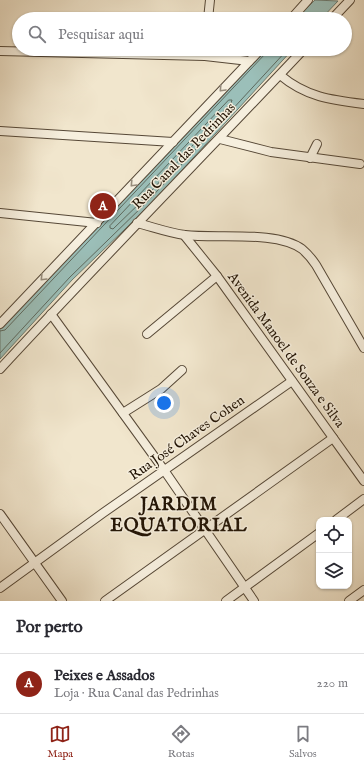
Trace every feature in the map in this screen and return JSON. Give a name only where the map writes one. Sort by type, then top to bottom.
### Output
[{"type":"street","points":[[209,12],[210,0]]},
{"type":"street","points":[[297,12],[308,0]]},
{"type":"street","points":[[339,12],[350,0]]},
{"type":"street","points":[[0,51],[12,51]]},
{"type":"street","points":[[222,56],[249,61]]},
{"type":"street","name":"Rua Canal das Pedrinhas","points":[[0,324],[254,56]]},
{"type":"street","name":"Rua Canal das Pedrinhas","points":[[0,369],[137,223],[220,139],[298,56]]},
{"type":"street","points":[[280,75],[293,86],[308,94],[330,100],[364,104]]},
{"type":"street","points":[[0,131],[173,142]]},
{"type":"street","points":[[220,139],[256,149],[360,164]]},
{"type":"street","points":[[310,158],[317,144]]},
{"type":"street","points":[[0,213],[97,223]]},
{"type":"street","points":[[137,223],[184,235],[263,238],[294,244],[309,255],[316,265],[364,348]]},
{"type":"street","name":"Avenida Manoel de Souza e Silva","points":[[184,235],[217,276],[364,481]]},
{"type":"street","points":[[147,334],[217,276]]},
{"type":"street","points":[[51,314],[164,470],[204,531],[254,601]]},
{"type":"street","points":[[123,413],[161,389],[182,370]]},
{"type":"street","name":"Rua José Chaves Cohen","points":[[0,588],[164,470],[292,381]]},
{"type":"street","points":[[105,601],[333,438]]},
{"type":"street","points":[[340,517],[364,499]]},
{"type":"street","points":[[0,514],[62,601]]},
{"type":"street","points":[[226,601],[316,535]]},
{"type":"street","points":[[349,601],[364,590]]},
{"type":"water","points":[[315,0],[338,1],[328,12],[302,12]]},
{"type":"water","points":[[257,56],[287,56],[150,205],[72,280],[0,359],[0,329]]},
{"type":"place","name":"Peixes e Assados","points":[[103,206]]},
{"type":"district","name":"JARDIM EQUATORIAL","points":[[179,515]]}]
